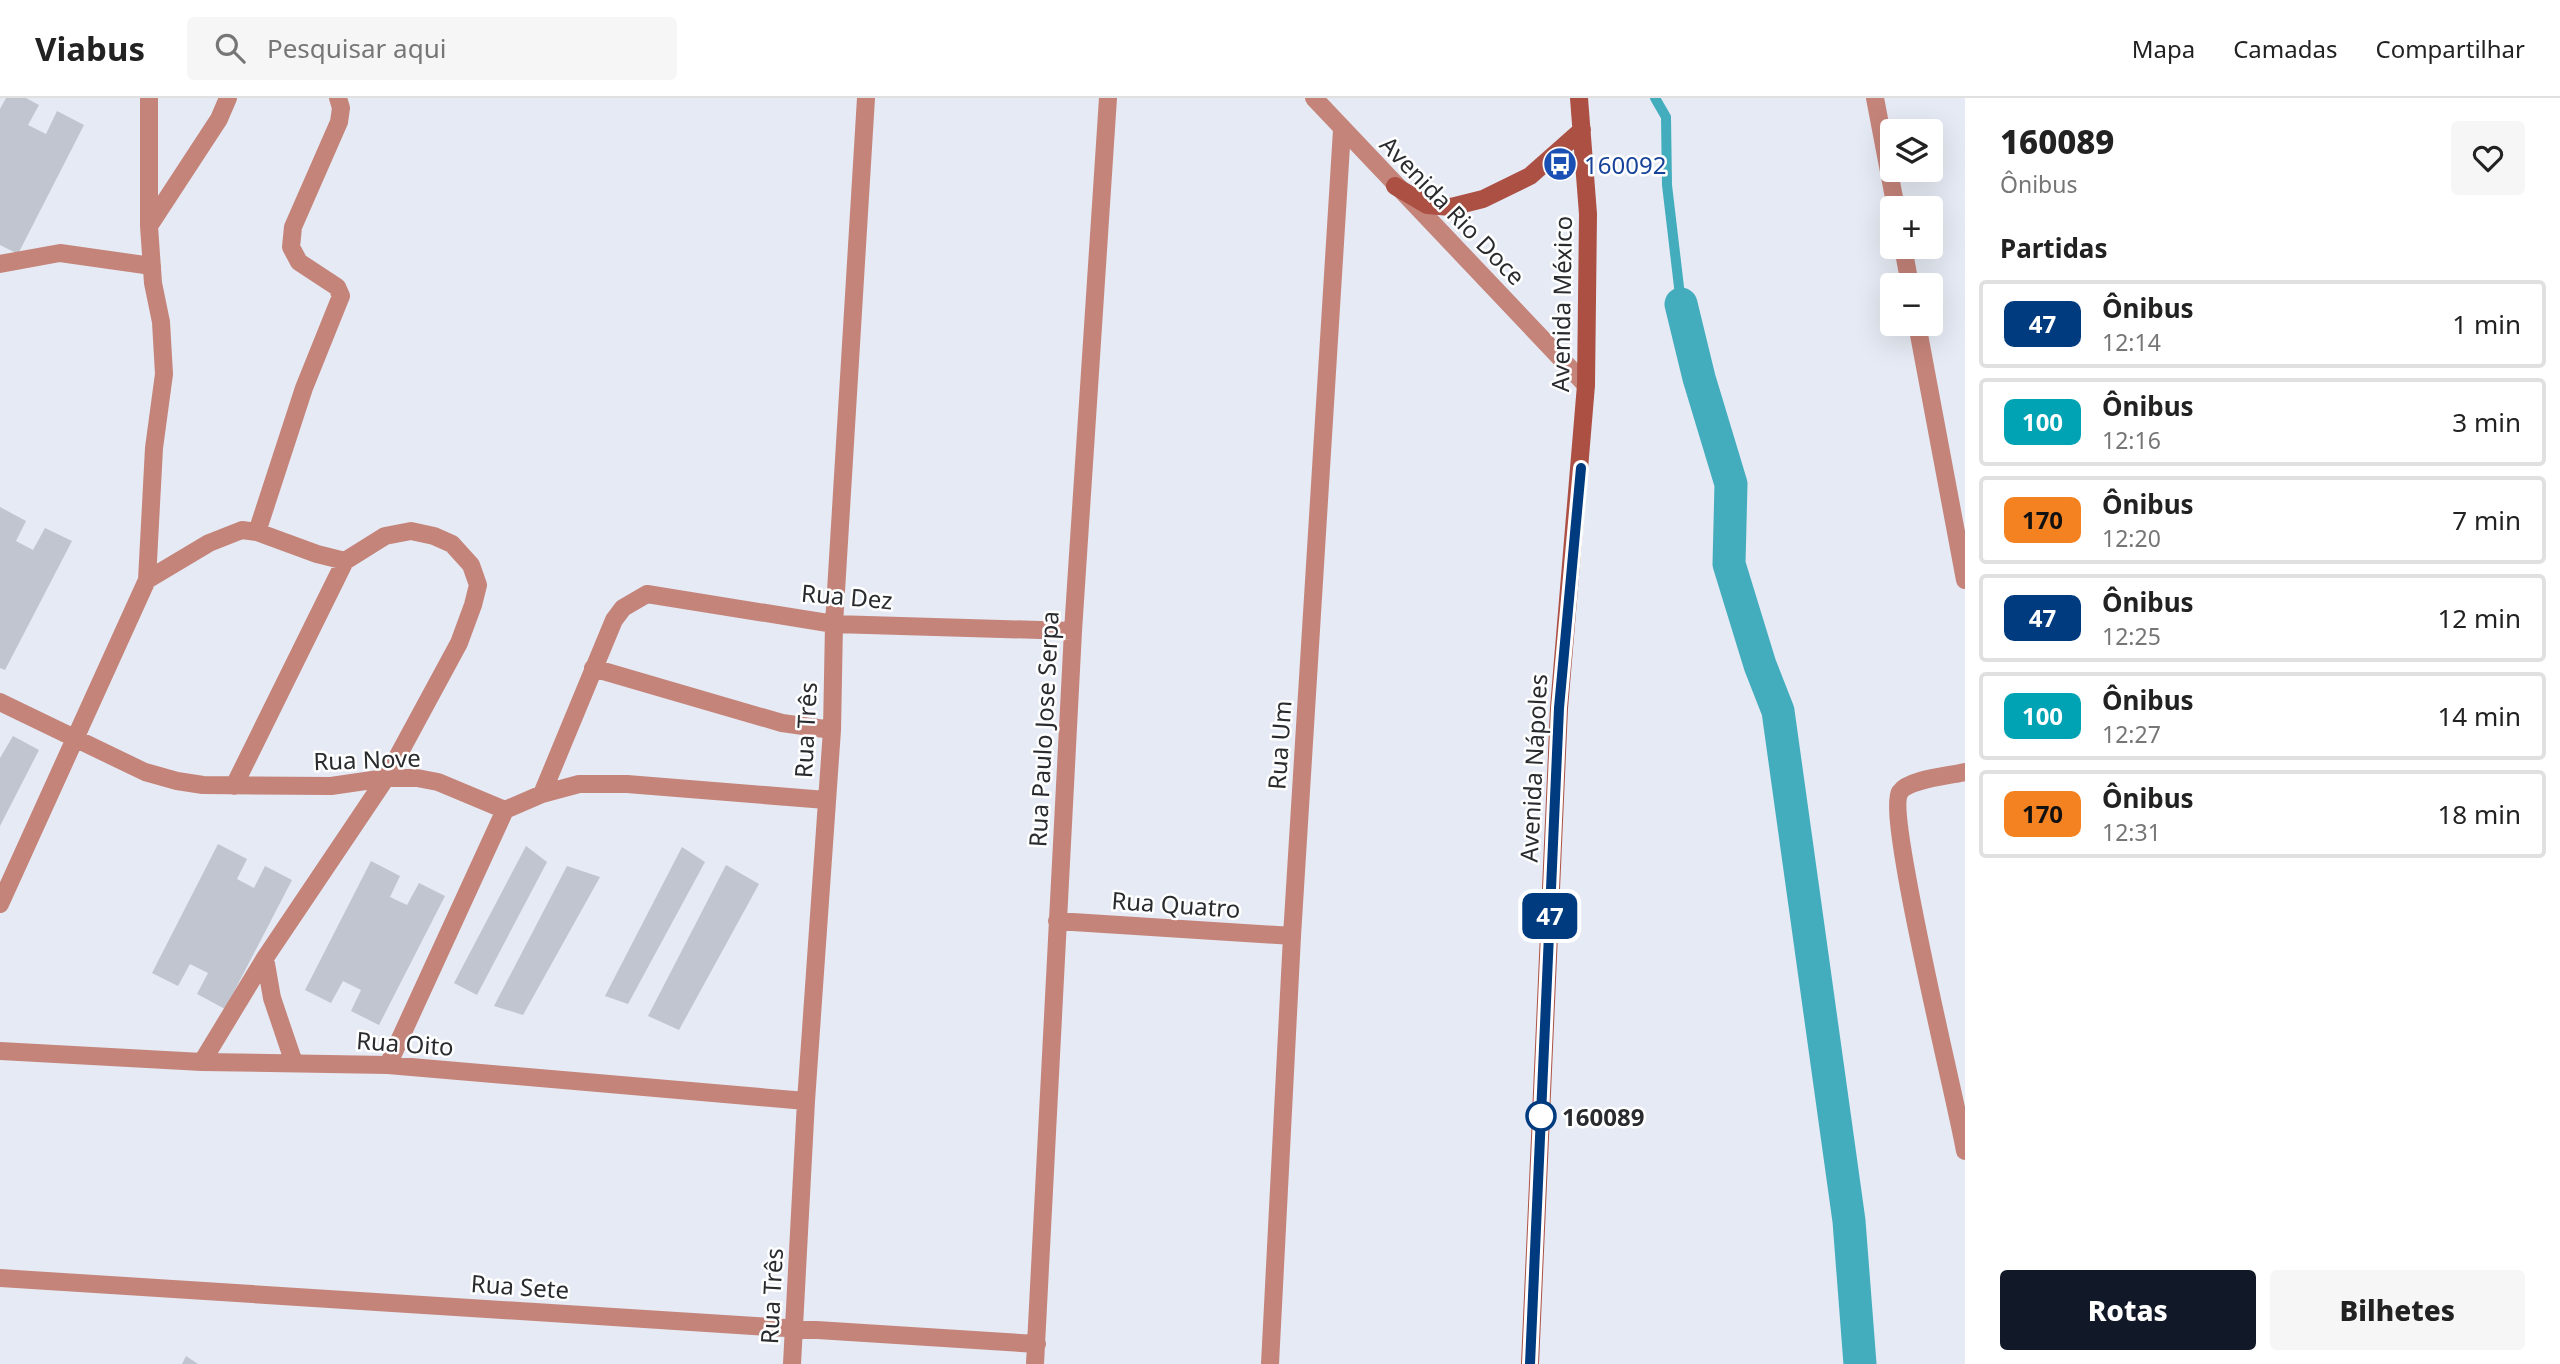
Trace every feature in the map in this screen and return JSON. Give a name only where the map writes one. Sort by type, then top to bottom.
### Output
[{"type":"main road","name":"Avenida México","points":[[1578,98],[1588,214],[1586,385],[1581,468]]},
{"type":"main road","points":[[1395,186],[1427,205],[1451,207],[1483,199],[1530,176],[1582,130]]},
{"type":"main road","name":"Avenida Nápoles","points":[[1530,1364],[1559,708],[1581,468]]},
{"type":"street","points":[[0,904],[147,580],[153,459],[164,374],[161,322],[149,226],[149,98]]},
{"type":"street","points":[[149,226],[219,119],[228,98]]},
{"type":"street","points":[[257,532],[292,423],[341,296],[337,287],[299,262],[291,247],[293,227],[339,122],[341,108],[338,98]]},
{"type":"street","name":"Rua Três","points":[[792,1364],[806,1101],[832,730],[834,624],[866,98]]},
{"type":"street","name":"Rua Paulo Jose Serpa","points":[[1035,1364],[1073,631],[1108,98]]},
{"type":"street","name":"Avenida Rio Doce","points":[[1314,98],[1586,385]]},
{"type":"street","points":[[1875,98],[1894,196]]},
{"type":"street","name":"Rua Um","points":[[1270,1364],[1292,936],[1342,130]]},
{"type":"street","points":[[0,264],[60,253],[152,266]]},
{"type":"street","points":[[1919,336],[1965,580]]},
{"type":"street","points":[[147,580],[229,533],[242,530],[257,532],[317,554],[345,561]]},
{"type":"street","points":[[202,1062],[265,958],[386,778],[459,643],[478,585],[465,556],[452,544],[434,536],[411,531],[386,536],[345,561],[234,786]]},
{"type":"street","name":"Rua Dez","points":[[593,668],[614,620],[623,608],[647,594],[834,624],[1073,631]]},
{"type":"street","points":[[542,794],[593,668],[782,723],[832,730]]},
{"type":"street","name":"Rua Nove","points":[[0,702],[145,772],[177,781],[234,786],[331,786],[386,778],[417,778],[438,782],[505,810]]},
{"type":"street","points":[[1965,772],[1910,784],[1900,792],[1897,802],[1926,974],[1965,1151]]},
{"type":"street","points":[[388,1065],[505,810],[542,794],[579,784],[627,784],[826,800]]},
{"type":"street","name":"Rua Quatro","points":[[1057,921],[1292,936]]},
{"type":"street","points":[[265,958],[272,998],[294,1063]]},
{"type":"street","name":"Rua Oito","points":[[0,1051],[202,1062],[388,1065],[806,1101]]},
{"type":"street","name":"Rua Sete","points":[[0,1278],[1037,1344]]},
{"type":"building","points":[[6,98],[26,98],[39,105],[28,125],[46,134],[57,111],[84,125],[18,254],[0,245],[0,109]]},
{"type":"building","points":[[0,507],[26,521],[16,541],[33,550],[45,528],[72,541],[5,670],[0,668]]},
{"type":"building","points":[[13,736],[39,750],[0,826],[0,758]]},
{"type":"building","points":[[218,844],[247,859],[237,879],[254,888],[265,866],[292,880],[225,1009],[197,994],[208,973],[190,964],[178,986],[152,973]]},
{"type":"building","points":[[526,846],[547,862],[477,995],[454,983]]},
{"type":"building","points":[[682,847],[705,862],[628,1004],[605,996]]},
{"type":"building","points":[[371,861],[400,876],[390,897],[407,905],[419,883],[445,896],[379,1025],[351,1011],[361,990],[343,981],[331,1003],[305,990]]},
{"type":"building","points":[[726,865],[759,884],[679,1030],[648,1016]]},
{"type":"building","points":[[567,866],[600,877],[523,1015],[494,1006]]},
{"type":"building","points":[[186,1356],[198,1364],[182,1364]]},
{"type":"waterway","points":[[1655,98],[1666,117],[1667,185],[1681,304]]},
{"type":"waterway","points":[[1681,304],[1699,378],[1731,484],[1729,564],[1760,665],[1778,711],[1849,1221],[1860,1364]]},
{"type":"bus line","name":"47","points":[[1530,1364],[1559,708],[1581,468]]},
{"type":"place","name":"160092","points":[[1560,164]]},
{"type":"place","name":"160089","points":[[1541,1116]]}]
